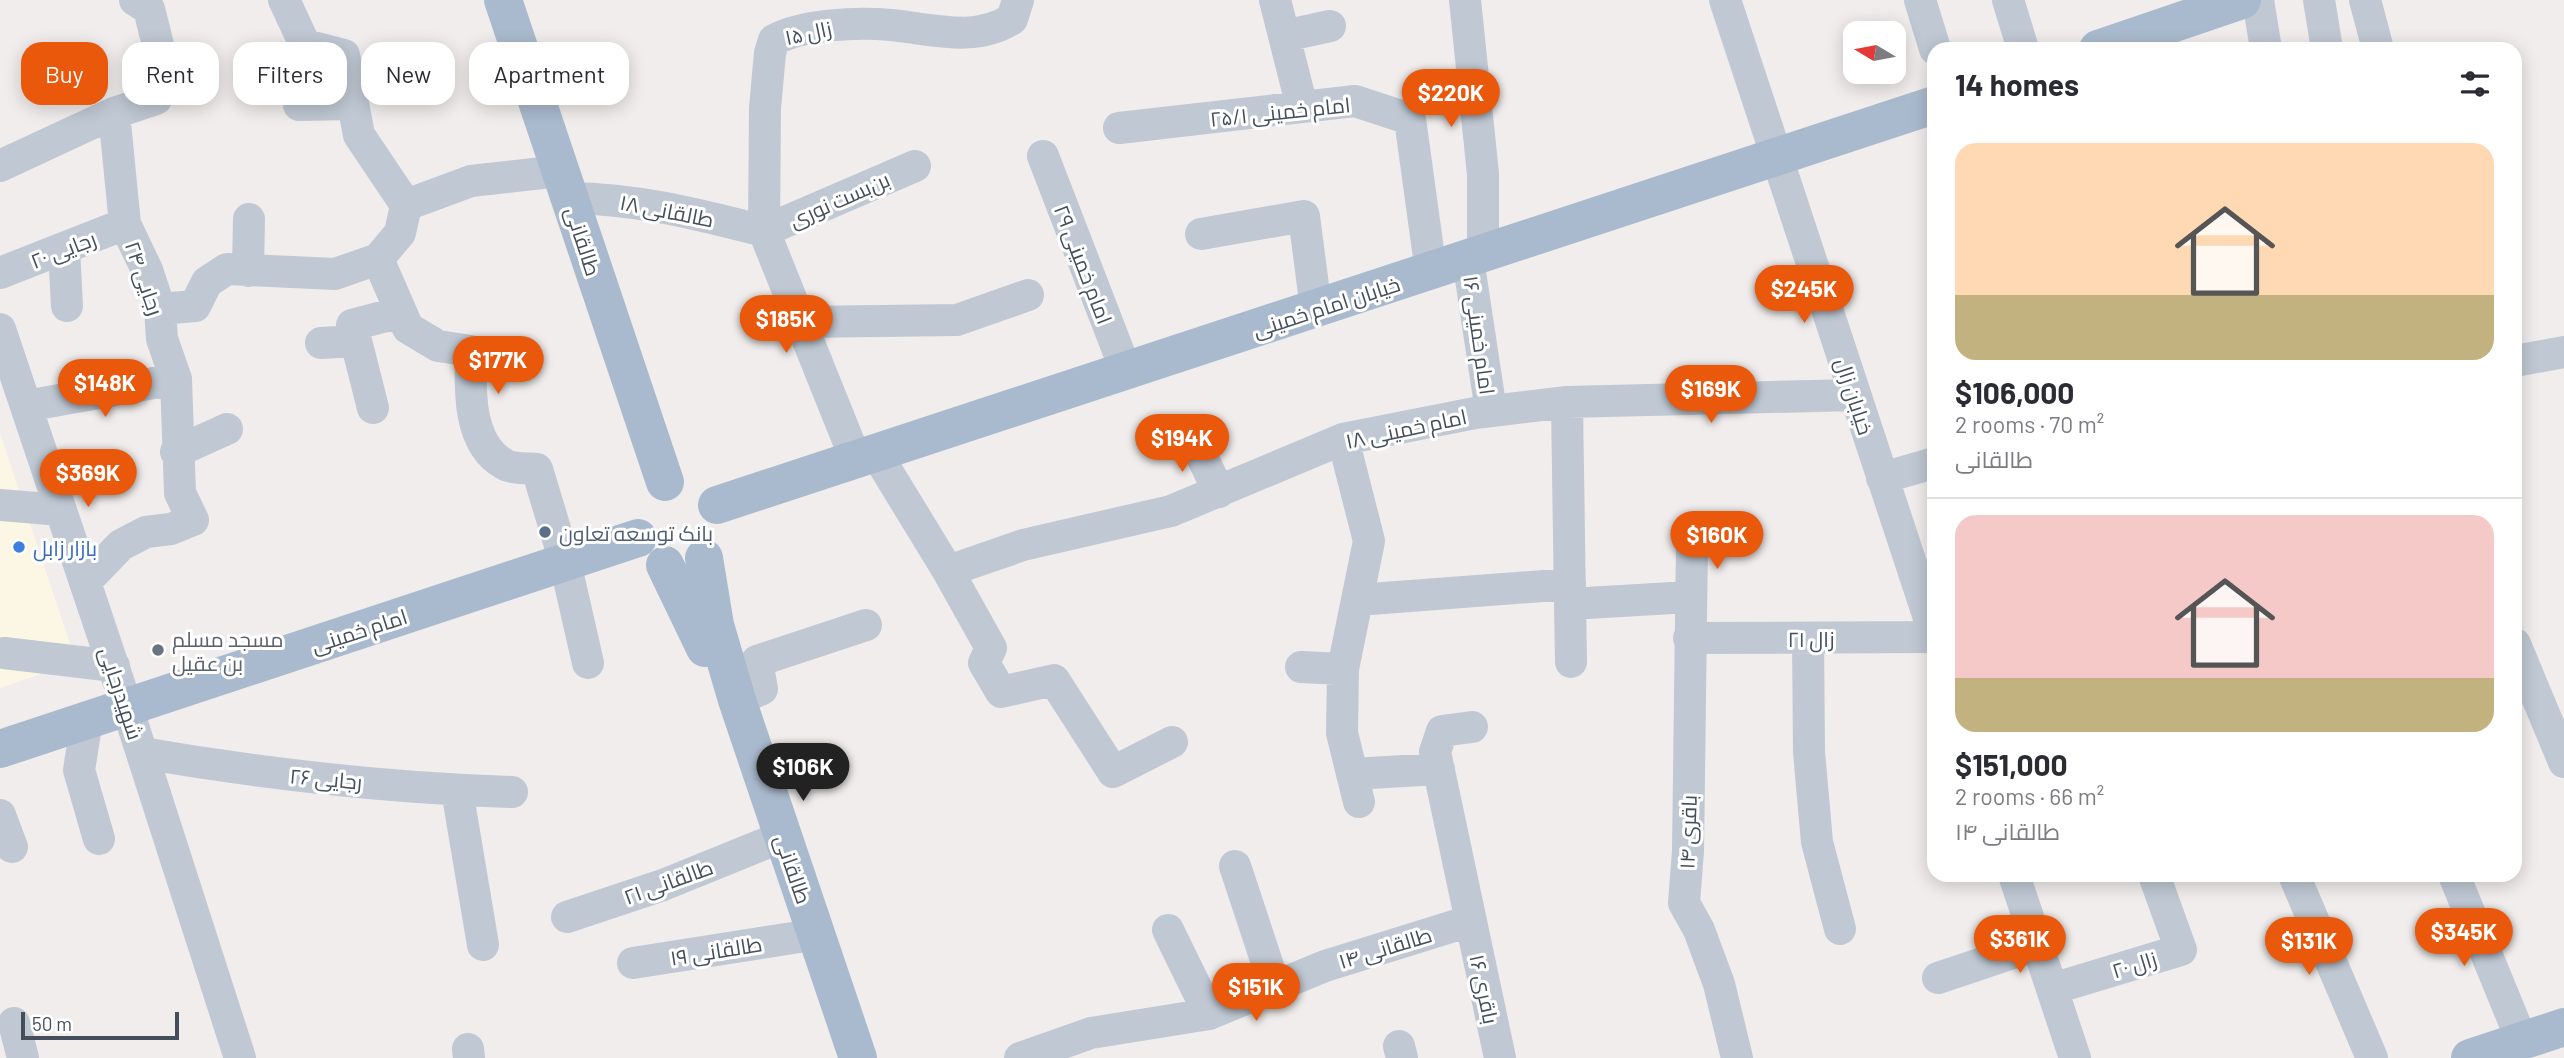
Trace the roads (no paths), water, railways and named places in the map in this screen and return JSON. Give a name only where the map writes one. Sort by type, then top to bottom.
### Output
[{"type":"main road","name":"طالقانی","points":[[503,0],[664,482]]},
{"type":"main road","points":[[2147,40],[2242,0]]},
{"type":"main road","name":"خیابان امام خمینی","points":[[717,505],[1927,107]]},
{"type":"main road","points":[[664,482],[689,482],[701,486],[717,505],[721,519],[720,533],[715,547],[705,558],[692,564],[665,565],[644,550],[635,524],[643,499],[664,482]]},
{"type":"main road","name":"امام خمینی","points":[[0,749],[638,538]]},
{"type":"main road","name":"طالقانی","points":[[705,558],[715,625],[737,700],[858,1058]]},
{"type":"main road","name":"طالقانی","points":[[665,565],[699,630],[840,1058]]},
{"type":"main road","points":[[2470,1058],[2564,1027]]},
{"type":"street","points":[[160,309],[195,306],[207,282],[228,269],[335,274],[378,259],[400,233],[406,205],[359,135],[344,55],[304,45],[284,0]]},
{"type":"street","name":"زال ۱۵","points":[[764,231],[765,108],[770,53],[774,40],[784,34],[851,12],[925,31],[980,32],[999,27],[1012,19],[1017,0]]},
{"type":"street","points":[[1275,0],[1302,107]]},
{"type":"street","name":"امام خمینی ۱۶","points":[[1465,0],[1483,174],[1476,257],[1491,411]]},
{"type":"street","name":"خیابان زال","points":[[1725,0],[1927,614]]},
{"type":"street","points":[[1920,0],[1933,42]]},
{"type":"street","points":[[2008,0],[2021,42]]},
{"type":"street","points":[[2258,0],[2265,42]]},
{"type":"street","points":[[2319,0],[2326,42]]},
{"type":"street","points":[[2365,0],[2376,42]]},
{"type":"street","points":[[0,166],[114,113],[156,99],[162,61],[148,3]]},
{"type":"street","points":[[1284,36],[1330,26]]},
{"type":"street","name":"امام خمینی ۲۵/۱","points":[[1119,128],[1354,101],[1410,119],[1431,272]]},
{"type":"street","points":[[347,104],[353,104]]},
{"type":"street","name":"رجایی ۲۴","points":[[85,582],[121,545],[146,532],[171,529],[194,520],[180,493],[176,452],[176,379],[162,339],[160,309],[147,270],[125,224],[114,113]]},
{"type":"street","name":"امام خمینی ۲۹","points":[[1043,156],[1126,372]]},
{"type":"street","name":"بن‌بست نوری","points":[[764,231],[915,166]]},
{"type":"street","name":"طالقانی ۱۸","points":[[406,205],[471,181],[565,184],[621,199],[676,208],[764,231]]},
{"type":"street","points":[[1201,234],[1304,216],[1316,309]]},
{"type":"street","points":[[248,271],[249,219]]},
{"type":"street","name":"رجایی ۲۰","points":[[0,273],[125,224]]},
{"type":"street","points":[[764,231],[801,322],[866,456],[948,571],[991,648],[984,663],[1001,692],[1054,680],[1113,772],[1172,742]]},
{"type":"street","points":[[64,248],[67,306]]},
{"type":"street","points":[[378,259],[408,328],[438,346],[471,351],[470,392],[482,444],[505,465],[537,469],[565,562],[588,663]]},
{"type":"street","points":[[801,322],[957,320],[1028,295]]},
{"type":"street","points":[[373,408],[352,325],[401,312]]},
{"type":"street","name":"شهیدرجایی","points":[[0,329],[15,393],[61,510],[114,666],[240,1058]]},
{"type":"street","points":[[321,343],[356,341]]},
{"type":"street","points":[[2522,361],[2562,358]]},
{"type":"street","points":[[15,393],[176,379]]},
{"type":"street","name":"امام خمینی ۱۸","points":[[948,571],[1023,545],[1171,511],[1343,439],[1491,411],[1567,401],[1855,395]]},
{"type":"street","points":[[1567,401],[1572,662]]},
{"type":"street","points":[[176,452],[227,429]]},
{"type":"street","points":[[1191,434],[1219,492]]},
{"type":"street","points":[[1343,439],[1369,541],[1343,669],[1342,733],[1356,788],[1439,769]]},
{"type":"street","points":[[1882,478],[1927,465]]},
{"type":"street","points":[[0,505],[61,510]]},
{"type":"street","name":"باقری ۱۴","points":[[1692,543],[1689,597],[1688,851],[1684,903],[1699,930],[1719,985],[1737,1058]]},
{"type":"street","points":[[1357,600],[1570,594],[1689,597]]},
{"type":"street","points":[[737,700],[762,689],[757,661],[866,625]]},
{"type":"street","name":"زال ۲۱","points":[[1689,638],[1927,635]]},
{"type":"street","points":[[1808,638],[1809,752],[1817,842],[1840,929]]},
{"type":"street","points":[[4,653],[114,666]]},
{"type":"street","points":[[2522,661],[2564,762]]},
{"type":"street","points":[[1301,667],[1343,669]]},
{"type":"street","points":[[87,720],[79,770],[99,839]]},
{"type":"street","name":"باقری ۱۶","points":[[1472,727],[1442,732],[1435,752],[1500,1058]]},
{"type":"street","name":"رجایی ۲۶","points":[[142,753],[246,771],[457,790],[512,792]]},
{"type":"street","points":[[457,790],[483,946]]},
{"type":"street","points":[[0,815],[12,847]]},
{"type":"street","name":"طالقانی ۲۱","points":[[567,917],[663,885],[769,842]]},
{"type":"street","points":[[1235,866],[1275,987]]},
{"type":"street","points":[[2016,882],[2075,1058]]},
{"type":"street","name":"زال ۲۰","points":[[2052,989],[2181,950],[2157,882]]},
{"type":"street","points":[[2297,882],[2372,1058]]},
{"type":"street","points":[[2457,882],[2522,1041]]},
{"type":"street","name":"طالقانی ۱۴","points":[[1020,1058],[1073,1049],[1091,1033],[1209,1014],[1325,966],[1471,921]]},
{"type":"street","points":[[1168,930],[1209,1014]]},
{"type":"street","name":"طالقانی ۱۹","points":[[633,963],[799,937]]},
{"type":"street","points":[[1938,978],[2037,945]]},
{"type":"street","points":[[14,1023],[23,1058]]},
{"type":"place","name":"بانک توسعه تعاون","points":[[545,532]]},
{"type":"place","name":"بازار زابل","points":[[19,547]]},
{"type":"place","name":"مسجد مسلم بن عقیل","points":[[158,650]]}]
